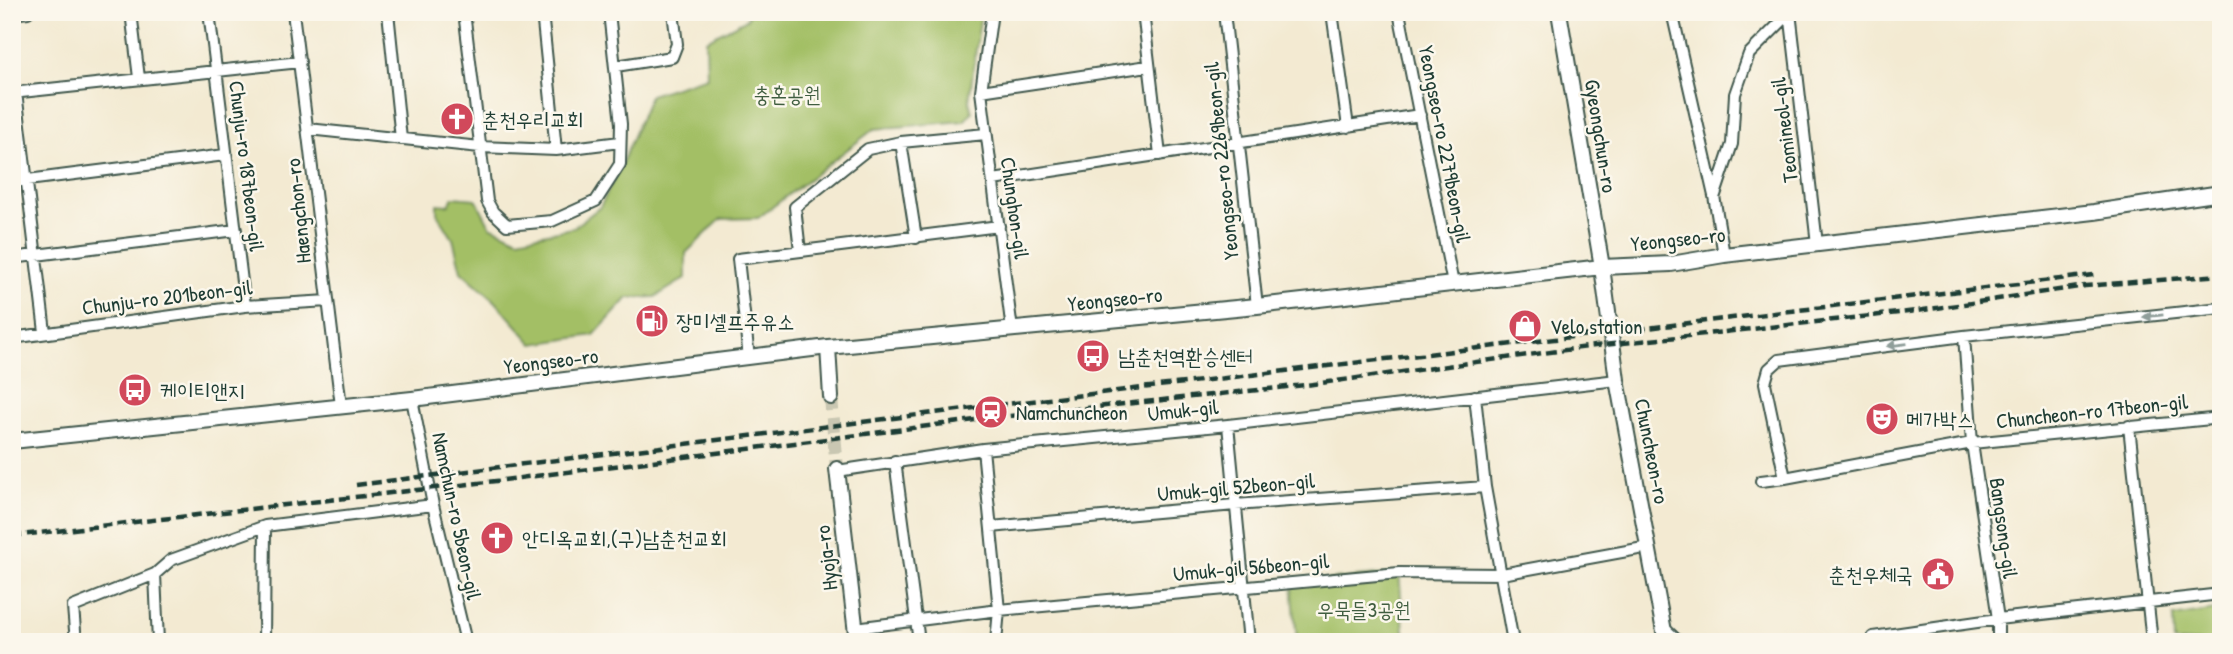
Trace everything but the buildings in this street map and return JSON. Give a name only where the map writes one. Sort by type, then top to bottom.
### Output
[{"type":"street","points":[[12,14],[28,12]]},
{"type":"street","points":[[131,12],[139,79]]},
{"type":"street","points":[[209,12],[215,72]]},
{"type":"street","name":"Haengchon-ro","points":[[293,12],[341,406]]},
{"type":"street","points":[[387,12],[401,139]]},
{"type":"street","points":[[464,12],[487,201],[493,212],[507,225],[552,221],[596,201],[620,164],[621,124],[609,12]]},
{"type":"street","points":[[542,12],[556,150]]},
{"type":"street","points":[[616,66],[672,57],[677,44],[673,12]]},
{"type":"street","name":"Chunghon-gil","points":[[992,12],[981,90],[1012,331]]},
{"type":"street","points":[[1143,12],[1160,155]]},
{"type":"street","name":"Yeongseo-ro 2269beon-gil","points":[[1224,12],[1256,306]]},
{"type":"street","points":[[1332,12],[1348,127]]},
{"type":"street","name":"Yeongseo-ro 2279beon-gil","points":[[1399,12],[1453,284]]},
{"type":"street","name":"Gyeongchun-ro","points":[[1559,12],[1602,267]]},
{"type":"street","points":[[1672,12],[1714,196],[1724,255]]},
{"type":"street","points":[[1714,196],[1732,144],[1735,94],[1749,54],[1790,13]]},
{"type":"street","name":"Teomineol-gil","points":[[1790,13],[1817,244]]},
{"type":"street","name":"Chunju-ro 187beon-gil","points":[[14,92],[300,62]]},
{"type":"street","points":[[981,90],[1148,66]]},
{"type":"street","name":"Chunju-ro 187beon-gil","points":[[215,72],[245,306]]},
{"type":"street","points":[[14,92],[46,332]]},
{"type":"street","points":[[993,180],[1420,116]]},
{"type":"street","points":[[308,129],[480,147],[556,150],[620,142]]},
{"type":"street","points":[[800,251],[795,207],[868,149],[901,142],[986,134]]},
{"type":"street","points":[[901,142],[916,238]]},
{"type":"street","points":[[12,182],[225,155]]},
{"type":"street","name":"Yeongseo-ro","points":[[12,441],[412,399],[828,347],[1256,306],[1602,267],[1671,264],[1724,255],[2094,212],[2221,193]]},
{"type":"street","points":[[750,358],[738,259],[999,226]]},
{"type":"street","points":[[12,258],[236,230]]},
{"type":"street","name":"Chuncheon-ro","points":[[1602,267],[1617,380],[1665,635]]},
{"type":"street","name":"Chunju-ro 201beon-gil","points":[[12,338],[245,306],[328,301]]},
{"type":"street","points":[[1785,478],[1765,383],[1769,369],[1779,360],[1964,336],[2221,308]]},
{"type":"street","name":"Bangsong-gil","points":[[1964,336],[1972,443],[1998,619],[1998,642]]},
{"type":"street","points":[[828,347],[831,397]]},
{"type":"street","name":"Umuk-gil","points":[[837,470],[983,449],[1228,425],[1617,380]]},
{"type":"street","points":[[1475,396],[1485,487],[1513,642]]},
{"type":"street","name":"Namchun-ro 5beon-gil","points":[[412,399],[433,506],[466,642]]},
{"type":"street","points":[[2219,419],[2221,444]]},
{"type":"street","name":"Chuncheon-ro 17beon-gil","points":[[1761,481],[1972,443],[2219,419]]},
{"type":"street","points":[[1228,425],[1249,642]]},
{"type":"street","points":[[2129,426],[2152,642]]},
{"type":"street","points":[[12,435],[32,439]]},
{"type":"street","points":[[983,449],[999,610],[996,642]]},
{"type":"street","points":[[895,461],[919,642]]},
{"type":"street","name":"Hyoja-ro","points":[[837,470],[856,635]]},
{"type":"street","name":"Umuk-gil 52beon-gil","points":[[991,527],[1235,505],[1485,487]]},
{"type":"street","points":[[76,642],[73,607],[155,574],[171,560],[265,526],[433,506]]},
{"type":"street","points":[[264,642],[265,526]]},
{"type":"street","name":"Umuk-gil 56beon-gil","points":[[856,635],[918,620],[999,610],[1399,573],[1502,573],[1649,547]]},
{"type":"street","points":[[155,574],[158,642]]},
{"type":"street","points":[[1873,638],[1998,619],[2221,594]]},
{"type":"street","points":[[1665,635],[1679,642]]},
{"type":"green space","name":"충혼공원","points":[[749,12],[981,12],[969,101],[972,112],[964,121],[874,129],[758,218],[721,219],[686,253],[686,278],[655,297],[628,298],[594,335],[533,344],[496,302],[461,271],[453,239],[437,213],[437,204],[449,205],[453,197],[476,199],[490,226],[518,239],[573,228],[600,207],[619,170],[650,95],[707,77],[706,40],[747,19]]},
{"type":"green space","name":"우묵들3공원","points":[[1399,573],[1405,642],[1297,642],[1292,583]]},
{"type":"green space","points":[[2221,609],[2221,642],[2174,642],[2173,617]]},
{"type":"tunnel","points":[[831,397],[837,469]]},
{"type":"railway","points":[[356,485],[990,406],[2094,275]]},
{"type":"railway","points":[[12,536],[496,481],[991,418],[1306,385],[1595,346],[1917,311],[2085,286],[2221,275]]},
{"type":"place","name":"춘천우리교회","points":[[457,119]]},
{"type":"place","name":"장미셀프주유소","points":[[652,321]]},
{"type":"place","name":"Velo station","points":[[1525,326]]},
{"type":"place","name":"남춘천역환승센터","points":[[1093,356]]},
{"type":"place","name":"케이티앤지","points":[[135,390]]},
{"type":"place","name":"Namchuncheon","points":[[991,412]]},
{"type":"place","name":"메가박스","points":[[1882,419]]},
{"type":"place","name":"안디옥교회,(구)남춘천교회","points":[[497,538]]},
{"type":"place","name":"춘천우체국","points":[[1938,574]]}]
